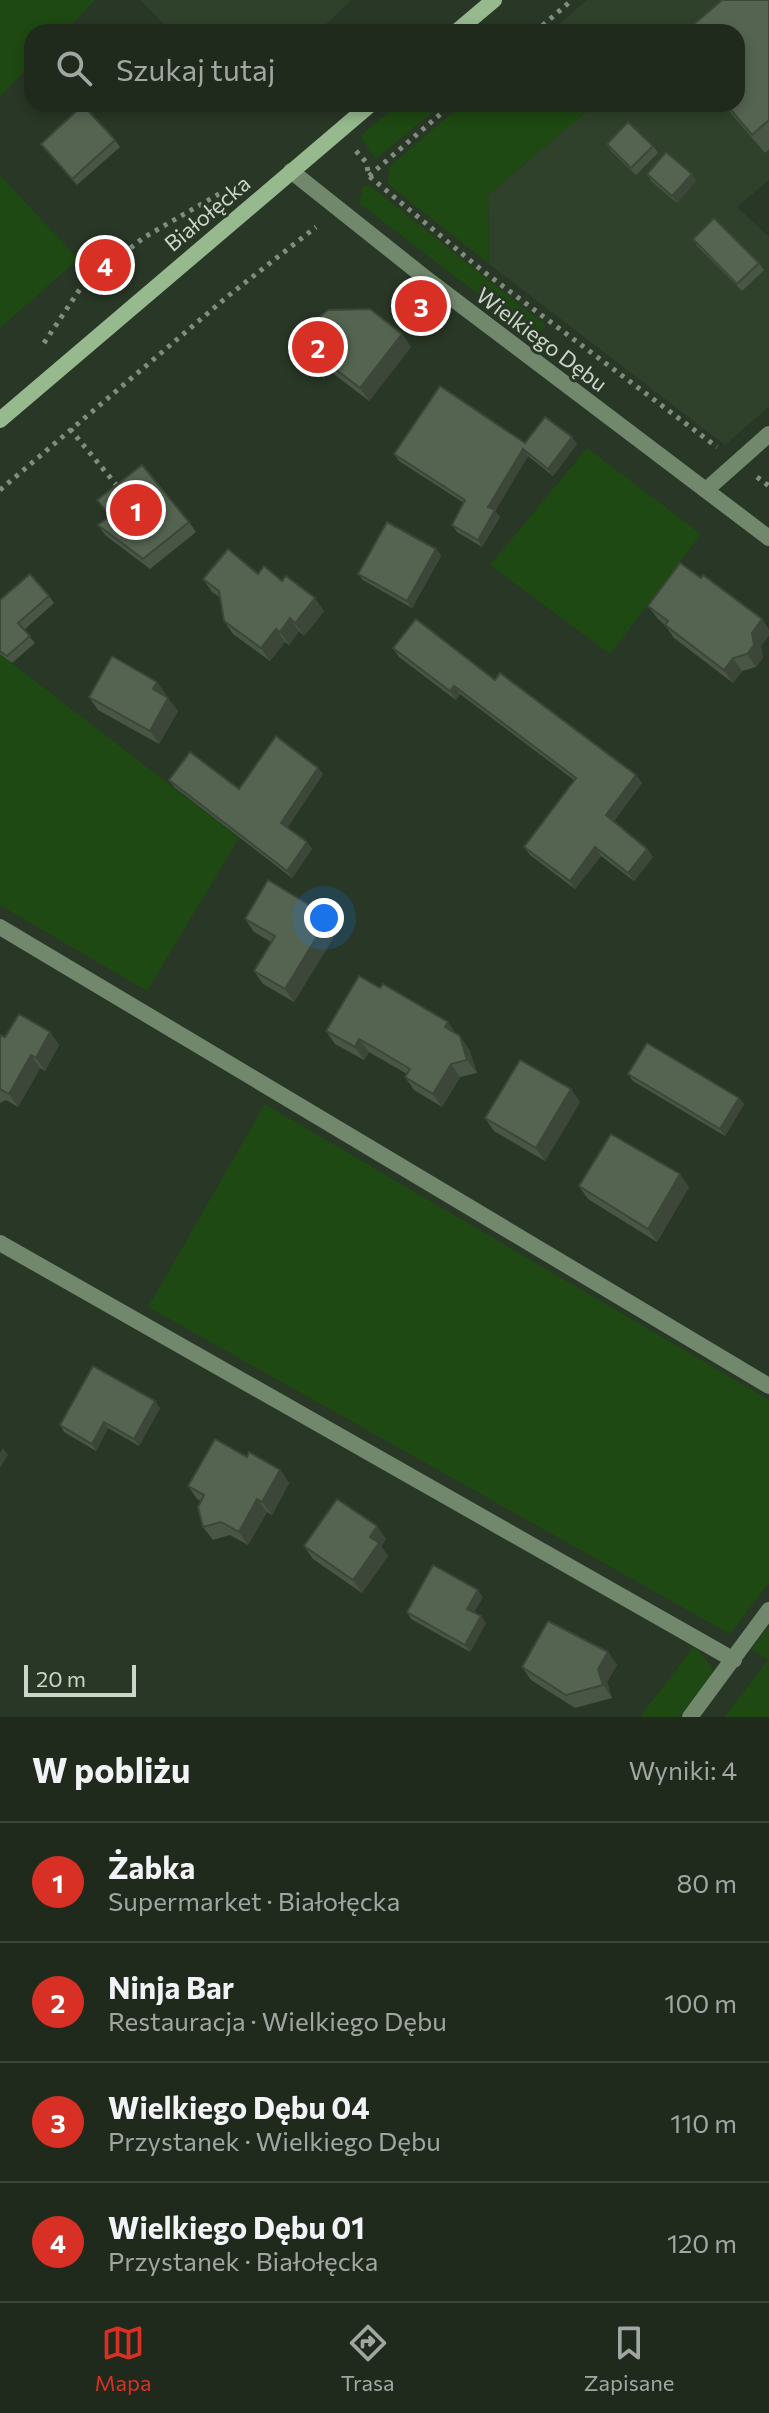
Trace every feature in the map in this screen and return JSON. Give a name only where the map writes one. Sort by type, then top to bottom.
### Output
[{"type":"street","points":[[466,24],[494,0]]},
{"type":"street","name":"Białołęcka","points":[[0,420],[361,112]]},
{"type":"street","name":"Wielkiego Dębu","points":[[291,171],[428,280],[769,538]]},
{"type":"street","points":[[706,490],[769,434]]},
{"type":"street","points":[[0,927],[769,1386]]},
{"type":"street","points":[[0,1243],[734,1660]]},
{"type":"street","points":[[690,1717],[769,1610]]},
{"type":"path","points":[[544,24],[572,0]]},
{"type":"path","points":[[443,112],[369,176],[484,272],[769,486]]},
{"type":"path","points":[[0,490],[315,226]]},
{"type":"path","points":[[70,429],[124,494]]},
{"type":"shaded area","points":[[140,0],[352,0],[326,24],[164,24]]},
{"type":"shaded area","points":[[587,0],[769,0],[769,180],[737,207],[769,237],[769,407],[725,445],[489,264],[488,195],[586,112],[745,112],[745,24],[559,24]]},
{"type":"green space","points":[[0,0],[95,0],[72,24],[24,24],[24,72],[0,97]]},
{"type":"green space","points":[[389,112],[432,112],[376,159],[362,140],[362,135]]},
{"type":"green space","points":[[454,112],[586,112],[488,195],[489,264],[388,184],[390,166]]},
{"type":"green space","points":[[0,175],[78,259],[0,328]]},
{"type":"green space","points":[[369,185],[546,326],[534,337],[359,203],[363,186]]},
{"type":"green space","points":[[587,448],[701,534],[610,654],[490,565]]},
{"type":"green space","points":[[0,654],[239,838],[147,991],[0,905]]},
{"type":"green space","points":[[265,1104],[769,1400],[769,1583],[730,1634],[148,1307]]},
{"type":"green space","points":[[769,1626],[769,1717],[724,1717],[768,1660],[751,1649]]},
{"type":"green space","points":[[694,1646],[713,1668],[711,1676],[679,1717],[640,1717]]},
{"type":"building","points":[[722,0],[769,0],[769,120],[752,135],[733,112],[745,112],[745,24],[694,24]]},
{"type":"building","points":[[75,112],[89,112],[115,140],[72,179],[41,144]]},
{"type":"building","points":[[628,122],[653,146],[631,168],[607,144]]},
{"type":"building","points":[[666,152],[692,174],[672,196],[647,174]]},
{"type":"building","points":[[714,218],[759,263],[737,284],[693,239]]},
{"type":"building","points":[[370,309],[402,334],[360,388],[295,338],[328,310]]},
{"type":"building","points":[[440,386],[525,443],[545,417],[572,437],[548,469],[523,449],[488,507],[495,510],[478,540],[452,525],[465,500],[394,454]]},
{"type":"building","points":[[142,465],[189,522],[143,559],[98,525],[110,516],[97,500]]},
{"type":"building","points":[[387,522],[436,549],[407,601],[358,574]]},
{"type":"building","points":[[228,549],[258,574],[264,566],[282,581],[286,576],[315,598],[295,623],[290,618],[280,632],[276,629],[261,648],[224,621],[219,591],[203,579]]},
{"type":"building","points":[[680,563],[701,578],[703,575],[762,619],[752,633],[754,645],[747,654],[733,658],[724,670],[665,625],[668,621],[648,606]]},
{"type":"building","points":[[30,574],[49,596],[18,623],[30,636],[7,656],[0,651],[0,600]]},
{"type":"building","points":[[416,619],[495,680],[500,673],[636,775],[606,815],[647,849],[628,873],[595,847],[570,881],[524,847],[576,778],[454,686],[450,691],[393,648]]},
{"type":"building","points":[[112,656],[157,682],[153,689],[168,698],[150,731],[89,697]]},
{"type":"building","points":[[276,736],[318,768],[281,823],[307,842],[287,871],[169,780],[190,752],[239,789]]},
{"type":"building","points":[[268,880],[329,917],[285,989],[254,971],[275,936],[245,919]]},
{"type":"building","points":[[359,976],[380,988],[383,984],[448,1022],[445,1027],[460,1036],[467,1060],[451,1064],[433,1094],[405,1077],[410,1069],[385,1054],[359,1039],[355,1047],[326,1031]]},
{"type":"building","points":[[19,1014],[50,1032],[36,1058],[31,1055],[9,1094],[0,1089],[0,1035],[5,1037]]},
{"type":"building","points":[[647,1043],[739,1098],[720,1129],[628,1074]]},
{"type":"building","points":[[520,1060],[571,1089],[536,1148],[485,1118]]},
{"type":"building","points":[[611,1134],[680,1174],[648,1229],[579,1186]]},
{"type":"building","points":[[93,1366],[155,1401],[134,1439],[104,1422],[92,1444],[60,1425]]},
{"type":"building","points":[[215,1439],[247,1457],[249,1452],[280,1470],[262,1502],[257,1499],[239,1532],[221,1522],[203,1527],[198,1507],[204,1495],[188,1486]]},
{"type":"building","points":[[337,1499],[377,1526],[370,1537],[379,1543],[353,1580],[304,1546]]},
{"type":"building","points":[[433,1565],[478,1590],[467,1609],[481,1616],[465,1645],[407,1612]]},
{"type":"building","points":[[548,1621],[608,1652],[598,1669],[603,1685],[566,1695],[522,1667]]},
{"type":"place","name":"Wielkiego Dębu 01","points":[[105,265]]},
{"type":"place","name":"Wielkiego Dębu 04","points":[[421,306]]},
{"type":"place","name":"Ninja Bar","points":[[318,347]]},
{"type":"place","name":"Żabka","points":[[136,510]]}]
